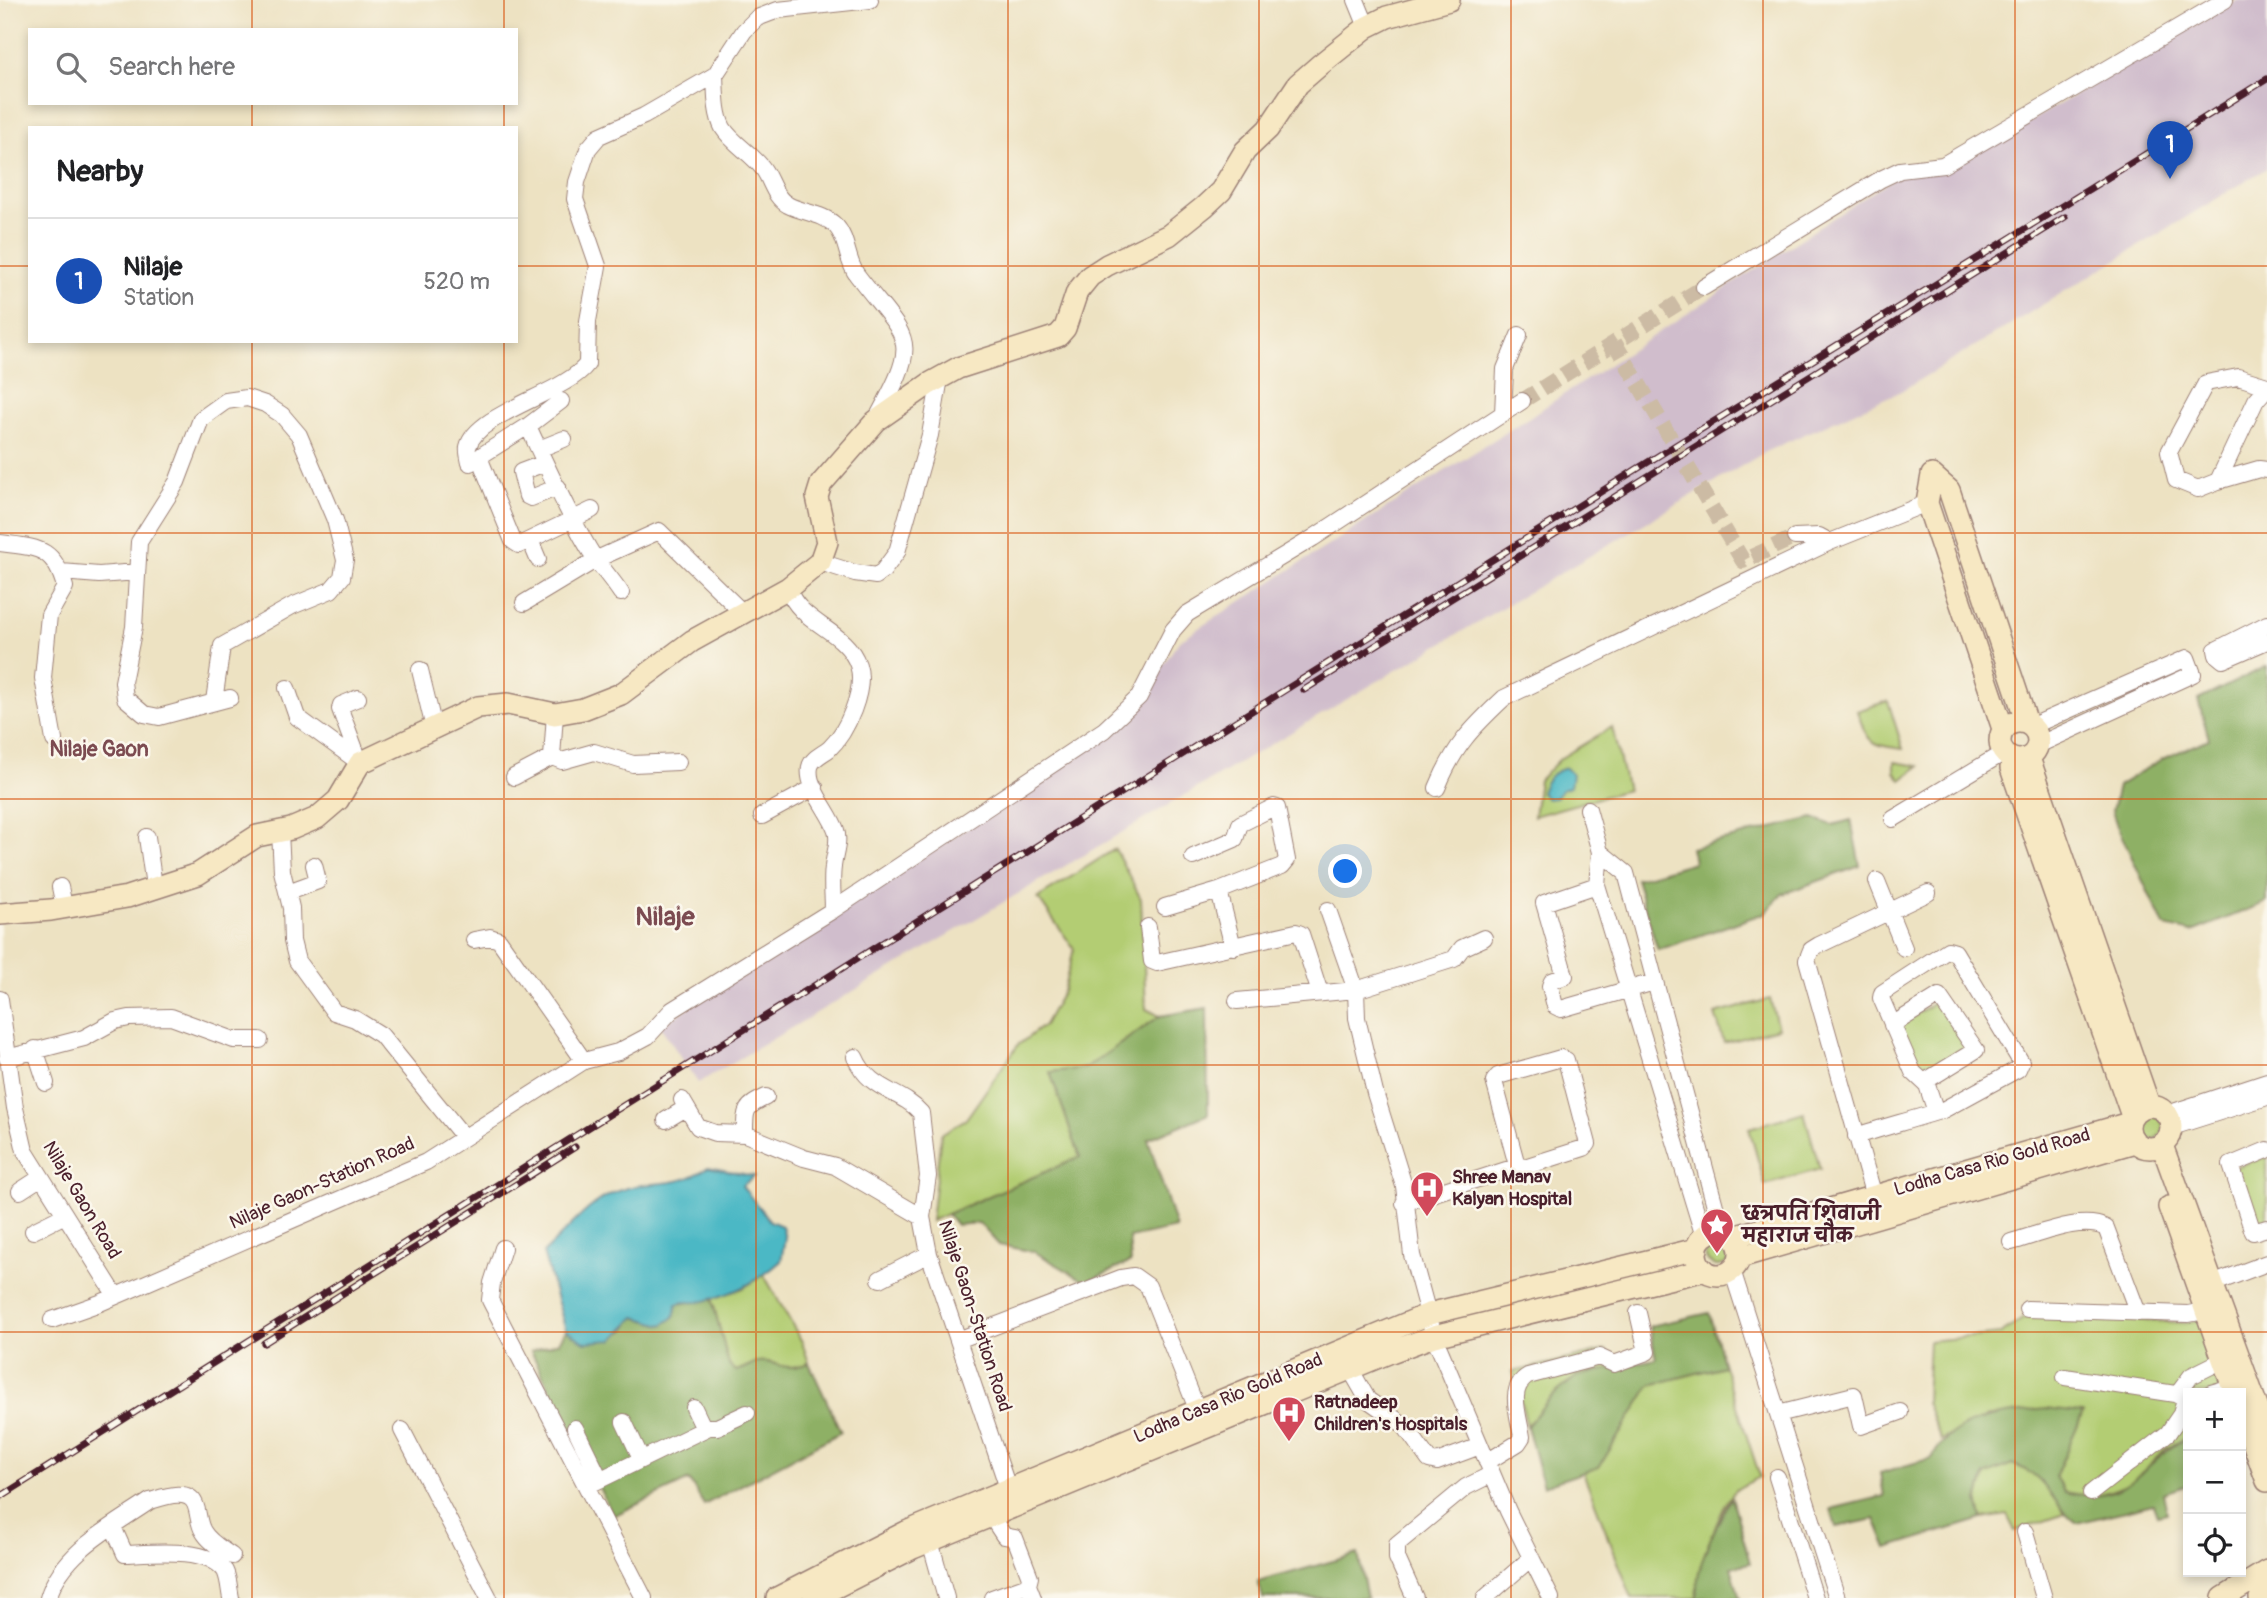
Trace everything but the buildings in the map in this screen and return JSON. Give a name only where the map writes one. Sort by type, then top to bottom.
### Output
[{"type":"street","points":[[470,463],[468,447],[474,436],[491,421],[573,377],[587,364],[588,321],[598,266],[575,199],[577,182],[588,149],[599,136],[644,116],[715,75],[744,31],[757,18],[778,10],[870,0]]},
{"type":"street","points":[[1356,0],[1367,27]]},
{"type":"street","points":[[0,914],[62,897],[127,897],[154,886],[198,874],[257,836],[280,832],[317,818],[338,800],[360,763],[478,707],[496,704],[555,714],[583,709],[621,694],[692,641],[788,588],[820,562],[827,542],[817,497],[821,484],[876,421],[958,368],[1058,336],[1065,328],[1077,292],[1090,276],[1169,235],[1204,207],[1221,191],[1245,151],[1268,128],[1298,84],[1367,27],[1408,9],[1449,0]]},
{"type":"street","points":[[1704,288],[1881,179],[1900,170],[1943,165],[2225,0]]},
{"type":"street","points":[[715,75],[717,106],[724,129],[764,170],[774,192],[784,203],[825,218],[837,227],[856,273],[894,318],[901,332],[905,358],[876,421]]},
{"type":"street","points":[[1503,413],[1505,369],[1519,335]]},
{"type":"street","points":[[2218,481],[2256,400],[2267,387],[2238,377],[2206,383],[2169,452],[2176,480],[2198,489],[2218,481],[2267,470]]},
{"type":"street","points":[[820,562],[855,573],[876,576],[897,552],[930,435],[940,378]]},
{"type":"street","points":[[247,398],[265,404],[282,415],[299,435],[335,520],[345,560],[342,577],[331,590],[292,606],[222,646],[222,700],[159,716],[144,714],[125,698],[123,682],[134,627],[137,572],[139,542],[177,482],[201,419],[226,401],[247,398]]},
{"type":"street","points":[[561,401],[482,456],[481,463],[513,541],[519,545],[592,510]]},
{"type":"street","name":"Nilaje Gaon-Station Road","points":[[51,1320],[116,1296],[425,1162],[584,1060],[618,1052],[648,1036],[672,1010],[833,910],[1104,730],[1139,697],[1173,630],[1187,614],[1364,505],[1522,401]]},
{"type":"street","points":[[528,426],[574,520],[621,593]]},
{"type":"street","points":[[558,487],[531,498],[527,496],[521,472],[564,439]]},
{"type":"street","points":[[1893,819],[2024,744],[2187,658],[2193,674],[2024,744],[1999,741],[2003,729],[1927,503],[1932,475],[1949,490],[2024,744],[2011,768],[2212,1284],[2223,1360],[2233,1388]]},
{"type":"street","points":[[1437,788],[1450,755],[1475,725],[1504,698],[1830,542],[1927,503]]},
{"type":"street","points":[[524,603],[659,531],[743,613]]},
{"type":"street","points":[[1796,537],[1819,536],[1830,542]]},
{"type":"street","points":[[530,540],[538,559]]},
{"type":"street","points":[[0,543],[39,549],[59,565],[61,572],[65,587],[49,615],[43,678],[54,740]]},
{"type":"street","points":[[601,564],[630,554]]},
{"type":"street","points":[[61,572],[99,575],[137,572]]},
{"type":"street","points":[[788,588],[797,608],[843,642],[859,668],[861,682],[851,712],[831,748],[813,761],[810,768],[815,787],[838,839],[832,868],[833,910]]},
{"type":"street","points":[[2267,624],[2216,650],[2217,655],[2223,660],[2267,641]]},
{"type":"street","points":[[420,670],[434,728]]},
{"type":"street","points":[[287,688],[297,717],[360,763]]},
{"type":"street","points":[[358,698],[341,705],[340,709],[360,763]]},
{"type":"street","points":[[552,757],[555,714]]},
{"type":"street","points":[[552,757],[562,761],[594,752],[633,764],[678,762]]},
{"type":"street","points":[[514,778],[552,757]]},
{"type":"street","points":[[762,816],[815,787]]},
{"type":"street","points":[[1165,907],[1219,891],[1282,866],[1287,860],[1277,808],[1274,807],[1240,824],[1235,839],[1193,857]]},
{"type":"street","points":[[1588,810],[1600,852],[1597,885],[1662,1106],[1721,1247],[1837,1598]]},
{"type":"street","points":[[280,832],[282,872],[288,892],[294,952],[334,1012],[355,1019],[381,1035],[463,1136]]},
{"type":"street","points":[[147,837],[154,886]]},
{"type":"street","points":[[1600,852],[1626,873],[1721,1247]]},
{"type":"street","points":[[288,892],[318,881],[314,865]]},
{"type":"street","points":[[1877,881],[1904,948]]},
{"type":"street","points":[[1597,885],[1544,903],[1566,976],[1552,981],[1550,986],[1555,1006],[1561,1009],[1654,982]]},
{"type":"street","points":[[1219,891],[1233,947]]},
{"type":"street","points":[[1877,1206],[1807,960],[1811,950],[1819,945],[1928,893]]},
{"type":"street","points":[[1328,910],[1356,990],[1357,1018],[1375,1093],[1404,1186],[1412,1255],[1434,1336],[1489,1468],[1551,1598]]},
{"type":"street","points":[[1613,932],[1639,925]]},
{"type":"street","points":[[1148,927],[1152,961],[1157,963],[1296,932],[1301,934],[1320,993]]},
{"type":"street","points":[[474,940],[490,937],[499,940],[584,1060]]},
{"type":"street","points":[[1237,1001],[1356,990],[1454,959],[1462,948],[1484,938]]},
{"type":"street","points":[[1856,1136],[1936,1112],[2018,1069],[2021,1062],[1955,951],[1948,950],[1882,993],[1881,998],[1913,1072],[1924,1082],[1936,1112]]},
{"type":"street","points":[[1892,1025],[1939,996],[1976,1050],[1924,1082]]},
{"type":"street","name":"Nilaje Gaon Road","points":[[0,1000],[7,1058],[25,1151],[116,1296]]},
{"type":"street","points":[[7,1058],[85,1038],[115,1021],[129,1017],[171,1017],[234,1041],[260,1040]]},
{"type":"street","points":[[35,1049],[46,1083]]},
{"type":"street","points":[[855,1057],[862,1072],[883,1090],[915,1106],[921,1112],[928,1176],[922,1217]]},
{"type":"street","points":[[1405,1203],[1506,1170],[1518,1169],[1588,1144],[1566,1060],[1561,1058],[1498,1076],[1494,1081],[1518,1169]]},
{"type":"street","name":"Lodha Casa Rio Gold Road","points":[[2149,1128],[2267,1082]]},
{"type":"street","points":[[745,1134],[747,1109],[750,1104],[766,1097]]},
{"type":"street","name":"Lodha Casa Rio Gold Road","points":[[776,1598],[906,1532],[1012,1498],[1345,1360],[1429,1314],[1721,1247],[2267,1097]]},
{"type":"street","points":[[1662,1106],[1685,1101]]},
{"type":"street","name":"Nilaje Gaon-Station Road","points":[[666,1120],[684,1104],[698,1127],[715,1133],[745,1134],[855,1175],[922,1217],[929,1254],[1012,1498]]},
{"type":"street","points":[[2149,1128],[2217,1320],[2267,1434]]},
{"type":"street","points":[[2267,1150],[2231,1165],[2253,1232],[2267,1228]]},
{"type":"street","points":[[20,1191],[40,1178]]},
{"type":"street","points":[[33,1231],[65,1215]]},
{"type":"street","points":[[2011,1242],[2082,1224],[2097,1223],[2106,1228],[2137,1313]]},
{"type":"street","name":"Lodha Casa Rio Gold Road","points":[[1345,1360],[1704,1270],[1715,1275],[1721,1247]]},
{"type":"street","points":[[503,1248],[492,1283],[491,1300],[594,1482]]},
{"type":"street","points":[[880,1279],[929,1254]]},
{"type":"street","points":[[2212,1284],[2267,1264]]},
{"type":"street","points":[[958,1340],[1121,1278],[1134,1276],[1148,1286],[1201,1419]]},
{"type":"street","points":[[2027,1309],[2137,1313],[2217,1320]]},
{"type":"street","points":[[1415,1598],[1397,1558],[1397,1545],[1518,1443],[1522,1437],[1515,1390],[1519,1381],[1528,1376],[1599,1357],[1615,1364],[1641,1357],[1647,1352],[1638,1313]]},
{"type":"street","points":[[1345,1360],[1368,1400],[1404,1424],[1430,1460],[1437,1462],[1480,1446]]},
{"type":"street","points":[[2187,1388],[2191,1376],[2223,1360]]},
{"type":"street","points":[[2065,1377],[2183,1396]]},
{"type":"street","points":[[1778,1414],[1854,1395],[1861,1426],[1900,1412]]},
{"type":"street","points":[[2091,1493],[2168,1433],[2181,1414],[2183,1402]]},
{"type":"street","points":[[694,1408],[704,1429]]},
{"type":"street","points":[[594,1482],[704,1429],[747,1413]]},
{"type":"street","points":[[2246,1421],[2263,1458],[2267,1481]]},
{"type":"street","points":[[624,1422],[641,1458]]},
{"type":"street","points":[[575,1428],[594,1482],[645,1598]]},
{"type":"street","points":[[402,1430],[489,1598]]},
{"type":"street","points":[[1777,1477],[1815,1598]]},
{"type":"street","points":[[48,1598],[53,1580],[79,1550],[150,1501],[182,1494],[190,1497],[195,1504],[204,1534],[232,1556]]},
{"type":"street","name":"Lodha Casa Rio Gold Road","points":[[814,1598],[930,1541],[991,1516],[1012,1498]]},
{"type":"street","points":[[991,1516],[1003,1536],[1015,1538],[1030,1577],[1030,1591],[992,1598]]},
{"type":"street","points":[[113,1527],[125,1554],[182,1551],[221,1566],[227,1574],[231,1598]]},
{"type":"street","points":[[2025,1532],[2044,1598]]},
{"type":"street","points":[[930,1541],[946,1598]]},
{"type":"street","points":[[1485,1598],[1531,1558]]},
{"type":"street","points":[[2223,1598],[2267,1571]]},
{"type":"street","points":[[2260,1598],[2267,1593]]},
{"type":"shaded area","points":[[2238,0],[2267,0],[2267,168],[1901,391],[1767,451],[698,1083],[660,1026],[1117,731],[1180,640],[1525,420],[1900,174],[1945,171]]},
{"type":"green space","points":[[2267,666],[2267,902],[2192,932],[2164,926],[2112,811],[2118,786],[2162,759],[2209,739],[2198,700]]},
{"type":"green space","points":[[1888,701],[1903,749],[1883,746],[1871,740],[1857,711]]},
{"type":"green space","points":[[1612,727],[1627,790],[1534,816],[1539,780],[1561,758]]},
{"type":"green space","points":[[1895,762],[1919,766],[1901,780],[1895,772]]},
{"type":"green space","points":[[1813,818],[1832,825],[1851,820],[1860,866],[1782,894],[1765,913],[1658,950],[1636,879],[1694,862],[1691,848]]},
{"type":"green space","points":[[1115,849],[1141,899],[1146,1009],[1160,1016],[1086,1068],[1050,1072],[1080,1157],[931,1221],[941,1134],[966,1119],[1018,1045],[1044,1025],[1063,991],[1074,949],[1038,898]]},
{"type":"green space","points":[[1940,998],[1971,1049],[1926,1073],[1897,1028]]},
{"type":"green space","points":[[1770,999],[1778,1028],[1724,1043],[1715,1014]]},
{"type":"green space","points":[[1207,1008],[1208,1114],[1148,1139],[1176,1228],[1129,1238],[1131,1262],[1086,1282],[1035,1252],[999,1245],[979,1223],[956,1225],[947,1214],[1080,1157],[1050,1072],[1086,1068],[1160,1016]]},
{"type":"green space","points":[[1804,1112],[1820,1169],[1765,1185],[1749,1128]]},
{"type":"green space","points":[[2150,1114],[2159,1118],[2163,1127],[2159,1136],[2150,1140],[2141,1136],[2137,1127],[2141,1118]]},
{"type":"green space","points":[[2267,1156],[2267,1221],[2252,1226],[2232,1168]]},
{"type":"green space","points":[[1718,1240],[1727,1244],[1731,1253],[1727,1262],[1718,1266],[1709,1262],[1705,1253],[1709,1244]]},
{"type":"green space","points":[[764,1275],[802,1342],[809,1363],[785,1367],[771,1362],[758,1362],[736,1371],[729,1365],[712,1299],[743,1288]]},
{"type":"green space","points":[[712,1299],[729,1365],[736,1371],[758,1362],[771,1362],[785,1367],[809,1363],[841,1432],[704,1505],[689,1480],[613,1516],[531,1351],[559,1342],[566,1330],[585,1342],[624,1331],[634,1317],[663,1325],[674,1317],[677,1304]]},
{"type":"green space","points":[[1709,1313],[1724,1366],[1650,1385],[1599,1467],[1543,1486],[1527,1426],[1550,1398],[1577,1376],[1656,1359],[1650,1326]]},
{"type":"green space","points":[[2031,1313],[2186,1323],[2199,1319],[2223,1388],[2183,1388],[2183,1440],[2165,1449],[2132,1483],[2091,1498],[2065,1492],[2055,1477],[2082,1413],[1988,1416],[1941,1440],[1926,1402],[1929,1341],[2001,1334]]},
{"type":"green space","points":[[1606,1350],[1611,1371],[1550,1398],[1527,1426],[1513,1372]]},
{"type":"green space","points":[[1724,1366],[1760,1477],[1736,1490],[1723,1510],[1704,1559],[1697,1598],[1632,1598],[1583,1472],[1599,1467],[1650,1385]]},
{"type":"green space","points":[[2045,1409],[2083,1413],[2055,1477],[2065,1492],[2088,1495],[2120,1488],[2183,1440],[2183,1487],[2163,1493],[2167,1513],[2157,1515],[2153,1504],[2077,1523],[2060,1507],[2041,1482],[2012,1464],[1985,1475],[1978,1500],[1982,1519],[1887,1548],[1875,1519],[1836,1527],[1831,1509],[1884,1496],[1880,1473],[1932,1458],[1941,1444],[1966,1426],[2013,1413]]},
{"type":"green space","points":[[2012,1464],[2036,1478],[2065,1514],[2015,1531],[2007,1515],[1982,1519],[1978,1500],[1986,1474]]},
{"type":"green space","points":[[1732,1497],[1750,1563],[1731,1567],[1740,1598],[1697,1598],[1703,1559]]},
{"type":"green space","points":[[1358,1554],[1367,1598],[1263,1598],[1258,1582]]},
{"type":"water","points":[[1566,768],[1572,774],[1570,787],[1562,790],[1555,798],[1547,799],[1541,793],[1545,784],[1553,774]]},
{"type":"water","points":[[708,1167],[754,1176],[742,1186],[770,1221],[782,1226],[785,1238],[781,1261],[755,1281],[735,1291],[704,1301],[677,1304],[674,1317],[663,1325],[635,1317],[613,1340],[585,1342],[566,1330],[543,1253],[586,1211],[605,1197],[640,1185],[684,1179]]},
{"type":"tunnel","points":[[1522,401],[1704,287]]},
{"type":"tunnel","points":[[1614,342],[1743,561],[1795,537]]},
{"type":"railway","points":[[0,1497],[1637,469],[2267,79]]},
{"type":"railway","points":[[1304,690],[2065,217]]},
{"type":"railway","points":[[264,1343],[575,1147]]},
{"type":"place","name":"Nilaje","points":[[2170,179]]},
{"type":"place","name":"Shree Manav Kalyan Hospital","points":[[1427,1218]]},
{"type":"place","name":"छत्रपति शिवाजी महाराज चौक","points":[[1717,1255]]},
{"type":"place","name":"Ratnadeep Children's Hospitals","points":[[1289,1443]]},
{"type":"district","name":"Nilaje Gaon","points":[[99,749]]},
{"type":"district","name":"Nilaje","points":[[665,917]]}]
